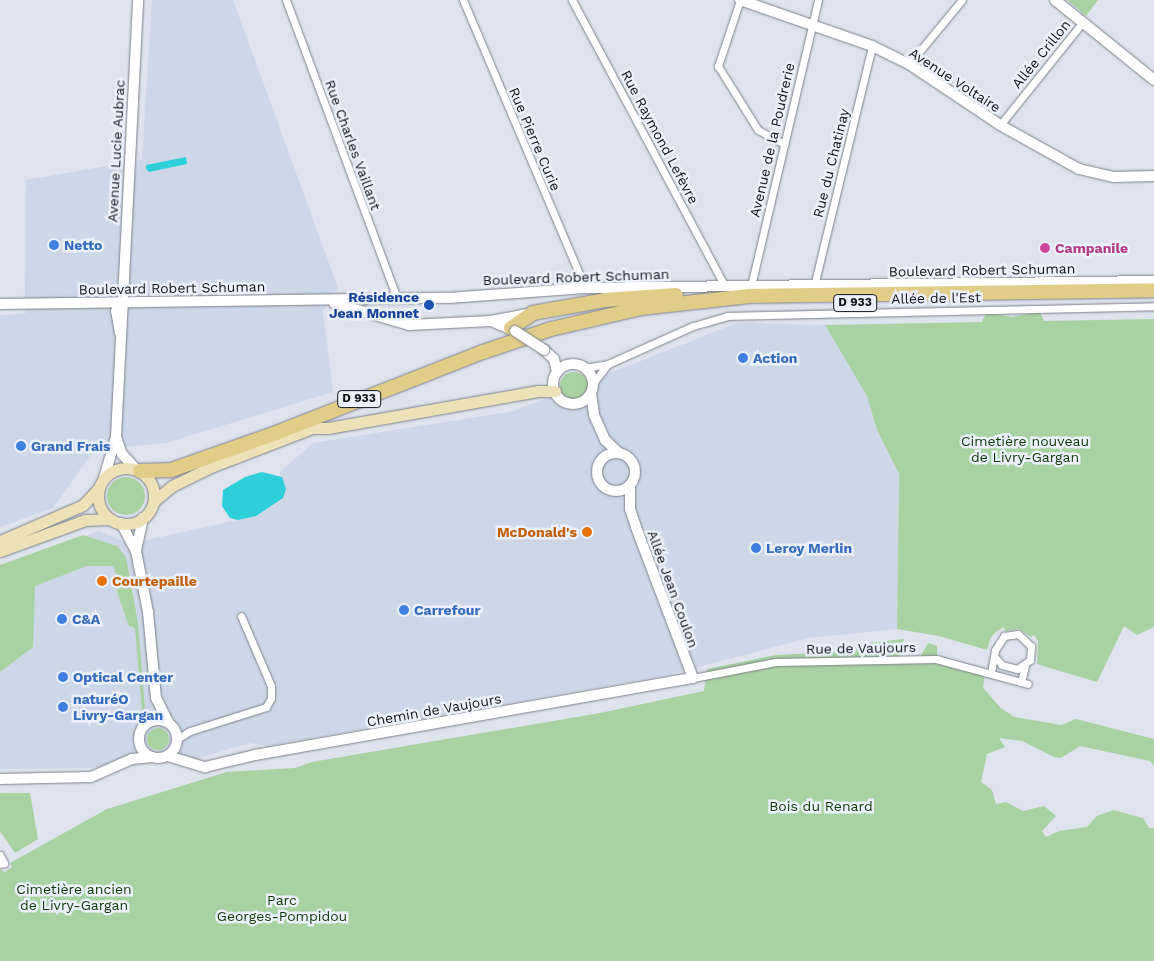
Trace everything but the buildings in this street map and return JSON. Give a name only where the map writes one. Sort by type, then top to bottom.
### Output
[{"type":"highway","name":"D 933","points":[[138,470],[171,470],[202,460],[482,352],[551,329],[640,308],[716,298],[1154,290]]},
{"type":"highway","points":[[513,329],[533,313],[626,298],[705,294],[716,298]]},
{"type":"highway","name":"D 933","points":[[312,428],[492,357],[558,336],[643,317],[759,305],[1154,298]]},
{"type":"main road","points":[[312,428],[328,428],[538,391],[555,391]]},
{"type":"main road","name":"D 933","points":[[154,501],[172,486],[214,466],[312,428]]},
{"type":"main road","points":[[0,541],[83,505],[98,489],[104,478],[119,468],[138,470],[152,484],[154,501],[144,518],[115,521],[85,520],[0,551]]},
{"type":"main road","points":[[98,489],[99,506],[115,521]]},
{"type":"street","name":"Avenue Lucie Aubrac","points":[[104,478],[116,437],[120,333],[116,311],[122,303],[138,0]]},
{"type":"street","name":"Rue Charles Vaillant","points":[[286,0],[397,298]]},
{"type":"street","name":"Rue Pierre Curie","points":[[463,0],[585,288]]},
{"type":"street","name":"Rue Raymond Lefèvre","points":[[572,0],[725,286]]},
{"type":"street","name":"Avenue Voltaire","points":[[740,0],[872,46],[909,64],[1000,125],[1079,169],[1114,177],[1154,176]]},
{"type":"street","points":[[740,0],[718,66],[758,130],[784,144]]},
{"type":"street","name":"Avenue de la Poudrerie","points":[[751,286],[818,0]]},
{"type":"street","points":[[909,64],[962,0]]},
{"type":"street","points":[[1055,0],[1154,80]]},
{"type":"street","name":"Allée Crillon","points":[[1000,125],[1082,23]]},
{"type":"street","name":"Rue du Chatinay","points":[[814,286],[872,46]]},
{"type":"street","name":"Boulevard Robert Schuman","points":[[0,304],[448,298],[585,288],[1154,281]]},
{"type":"street","points":[[385,298],[385,310],[392,321]]},
{"type":"street","points":[[324,300],[409,325],[491,321],[533,313]]},
{"type":"street","name":"Allée de l'Est","points":[[584,368],[608,364],[693,326],[736,315],[1154,306]]},
{"type":"street","points":[[491,321],[513,329],[547,351],[584,368],[592,388],[594,416],[605,440],[619,454],[626,456],[634,465],[635,475],[630,485],[615,491],[602,485],[598,477],[598,467],[604,458],[605,440]]},
{"type":"street","points":[[547,351],[557,372],[555,391],[563,401],[578,403],[594,416]]},
{"type":"street","points":[[557,372],[574,364]]},
{"type":"street","name":"Allée de l'Est","points":[[592,388],[608,364]]},
{"type":"street","points":[[578,403],[592,388]]},
{"type":"street","name":"Avenue Lucie Aubrac","points":[[116,437],[122,454],[138,470]]},
{"type":"street","points":[[604,458],[619,454]]},
{"type":"street","name":"Allée Jean Coulon","points":[[630,485],[630,510]]},
{"type":"street","name":"Allée Jean Coulon","points":[[615,491],[630,510],[693,678]]},
{"type":"street","points":[[136,551],[144,518]]},
{"type":"street","points":[[115,521],[136,551],[148,612],[156,698],[177,743],[182,760]]},
{"type":"street","points":[[0,779],[92,777],[132,759],[168,756],[177,743],[190,731],[266,707],[271,698],[271,686],[241,616]]},
{"type":"street","points":[[992,673],[998,641],[1010,634],[1018,634],[1031,646],[1032,654],[1025,666],[1010,669],[996,658]]},
{"type":"street","name":"Rue de Vaujours","points":[[693,678],[774,662],[936,659],[1024,683],[1025,666]]},
{"type":"street","name":"Chemin de Vaujours","points":[[168,756],[193,766],[205,767],[255,755],[693,678]]},
{"type":"street","points":[[132,759],[156,698]]},
{"type":"street","points":[[148,722],[168,722]]},
{"type":"street","points":[[139,740],[143,750],[152,757]]},
{"type":"street","points":[[0,855],[2,863]]},
{"type":"shaded area","points":[[152,0],[233,0],[338,288],[323,311],[333,392],[166,443],[94,450],[53,508],[0,527],[0,315],[25,314],[26,180],[142,160]]},
{"type":"shaded area","points":[[737,323],[825,325],[867,396],[877,430],[899,474],[897,629],[808,638],[668,675],[268,746],[249,743],[196,759],[90,768],[0,769],[0,567],[99,531],[129,544],[256,516],[282,477],[279,473],[313,443],[514,411]]},
{"type":"green space","points":[[1067,0],[1098,0],[1086,16]]},
{"type":"green space","name":"Cimetière nouveau de Livry-Gargan","points":[[1040,312],[1044,321],[1154,319],[1154,627],[1137,635],[1124,626],[1097,682],[1037,664],[1038,641],[1034,635],[1031,637],[1019,629],[1005,631],[1004,627],[997,631],[991,637],[987,650],[939,636],[897,629],[899,474],[877,430],[867,396],[825,325],[982,322],[986,313],[1012,317]]},
{"type":"green space","points":[[574,372],[584,376],[588,386],[584,396],[574,400],[564,396],[560,386],[564,376]]},
{"type":"green space","points":[[126,477],[139,483],[145,496],[139,509],[126,515],[113,509],[107,496],[113,483]]},
{"type":"green space","points":[[83,535],[117,546],[126,557],[138,623],[145,708],[142,710],[135,628],[129,626],[117,592],[120,583],[113,566],[87,566],[35,586],[33,647],[0,672],[0,565]]},
{"type":"green space","name":"Bois du Renard","points":[[904,639],[899,660],[919,659],[928,643],[937,646],[937,659],[985,671],[983,688],[1001,708],[1014,717],[1061,725],[1076,719],[1154,739],[1154,766],[1150,761],[1080,746],[1061,758],[1054,757],[1022,741],[999,738],[1005,747],[987,754],[981,782],[992,790],[996,804],[1006,802],[1023,811],[1044,806],[1056,816],[1042,831],[1046,837],[1059,831],[1087,827],[1097,816],[1113,810],[1143,818],[1149,828],[1154,828],[1154,961],[0,961],[0,869],[5,872],[12,867],[10,863],[107,809],[227,772],[295,768],[312,762],[600,713],[704,691],[707,669],[776,655],[853,651],[869,643]]},
{"type":"green space","points":[[158,728],[166,731],[169,739],[166,747],[158,750],[150,747],[147,739],[150,731]]},
{"type":"green space","points":[[0,793],[30,793],[38,839],[15,853],[0,831]]},
{"type":"water","points":[[186,157],[187,164],[149,172],[146,169],[146,165]]},
{"type":"water","points":[[262,472],[282,477],[286,489],[283,498],[256,516],[238,520],[230,518],[222,506],[223,490],[245,477]]},
{"type":"place","name":"Netto","points":[[54,245]]},
{"type":"place","name":"Campanile","points":[[1045,248]]},
{"type":"place","name":"Résidence Jean Monnet","points":[[429,305]]},
{"type":"place","name":"Action","points":[[743,358]]},
{"type":"place","name":"Grand Frais","points":[[21,446]]},
{"type":"place","name":"McDonald's","points":[[587,532]]},
{"type":"place","name":"Leroy Merlin","points":[[756,548]]},
{"type":"place","name":"Courtepaille","points":[[102,581]]},
{"type":"place","name":"Carrefour","points":[[404,610]]},
{"type":"place","name":"C&A","points":[[62,619]]},
{"type":"place","name":"Optical Center","points":[[63,677]]},
{"type":"place","name":"naturéO Livry-Gargan","points":[[63,707]]},
{"type":"park label","name":"Cimetière ancien de Livry-Gargan","points":[[74,898]]},
{"type":"park label","name":"Parc Georges-Pompidou","points":[[282,908]]}]
